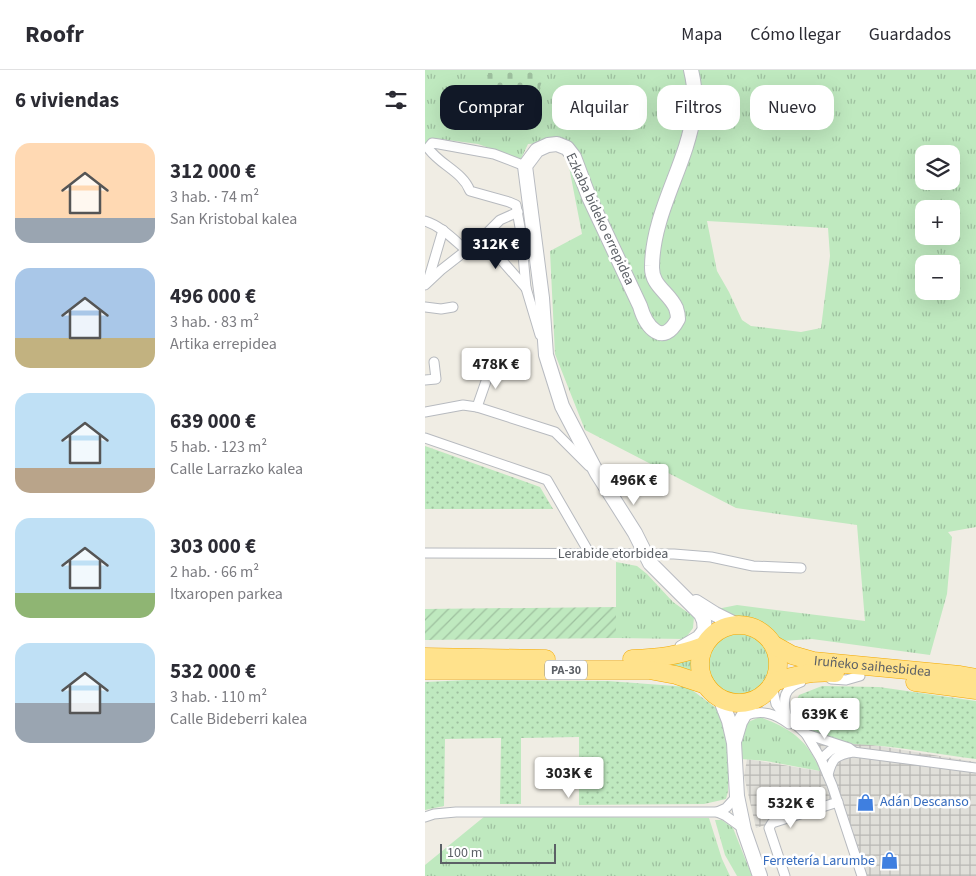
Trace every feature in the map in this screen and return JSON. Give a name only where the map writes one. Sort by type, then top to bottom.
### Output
[{"type":"highway","name":"PA-30","points":[[425,657],[460,656],[585,660],[637,659],[680,655],[721,629],[739,626]]},
{"type":"highway","points":[[720,698],[730,702],[752,701],[763,695],[773,684],[778,669],[773,645],[766,637],[750,627],[739,626]]},
{"type":"highway","points":[[705,638],[699,659],[700,672],[706,685]]},
{"type":"highway","name":"Iruñeko saihesbidea","points":[[773,645],[792,655],[813,661],[960,674],[976,678]]},
{"type":"highway","name":"PA-30","points":[[425,670],[649,670],[676,675],[706,685],[720,698]]},
{"type":"highway","name":"Iruñeko saihesbidea","points":[[773,684],[795,675],[826,672],[976,690]]},
{"type":"street","name":"Ezkaba bideko errepidea","points":[[525,166],[537,150],[548,145],[557,144],[567,148],[575,158],[589,197],[640,306],[644,319],[649,327],[656,332],[663,334],[669,331],[678,319],[676,308],[653,278],[652,263],[660,216],[691,127],[694,110],[691,70]]},
{"type":"street","points":[[545,347],[542,298],[525,166],[494,154],[432,143],[428,148],[433,155],[467,183],[470,191],[516,205],[527,288],[562,406],[597,473],[658,572],[698,609],[701,614],[705,638]]},
{"type":"street","points":[[427,283],[482,238],[500,220],[518,212]]},
{"type":"street","points":[[425,221],[433,223],[443,230],[466,250]]},
{"type":"street","points":[[427,283],[443,230]]},
{"type":"street","points":[[482,238],[527,288]]},
{"type":"street","points":[[425,307],[441,309],[453,307]]},
{"type":"street","points":[[425,380],[435,379],[434,362]]},
{"type":"street","points":[[477,407],[492,364]]},
{"type":"street","points":[[425,412],[463,405],[477,407],[555,432],[597,473]]},
{"type":"street","points":[[425,438],[547,480],[588,553]]},
{"type":"street","name":"Lerabide etorbidea","points":[[425,553],[674,554],[711,557],[761,567],[801,568]]},
{"type":"street","points":[[674,587],[715,614],[739,626]]},
{"type":"street","points":[[786,716],[784,698],[792,686],[797,683],[818,678],[846,680],[859,676]]},
{"type":"street","points":[[773,684],[776,704],[806,734],[821,759],[862,876]]},
{"type":"street","points":[[720,698],[729,721],[734,743],[737,796],[744,830],[760,876]]},
{"type":"street","points":[[734,743],[743,716],[752,701]]},
{"type":"street","points":[[743,716],[767,712],[800,732],[815,748]]},
{"type":"street","points":[[806,734],[849,748],[853,752]]},
{"type":"street","points":[[821,759],[831,750],[842,747]]},
{"type":"street","points":[[828,775],[832,762],[838,756],[853,752],[976,768]]},
{"type":"street","points":[[717,812],[726,808],[737,796]]},
{"type":"street","points":[[785,876],[769,828],[772,822],[837,802]]},
{"type":"street","points":[[425,817],[434,814],[456,812],[717,812],[727,816],[744,830]]},
{"type":"shaded area","points":[[806,734],[976,762],[976,876],[862,876],[838,803],[756,828],[744,776],[747,759],[819,771]]},
{"type":"green space","points":[[425,70],[976,70],[976,527],[948,532],[952,537],[947,594],[930,655],[812,639],[782,641],[761,622],[731,616],[717,609],[737,605],[865,621],[857,525],[736,508],[585,430],[555,354],[550,251],[582,234],[564,141],[528,144],[521,159],[478,144],[433,138],[425,147]],"holes":[[[707,221],[828,228],[830,256],[821,328],[801,332],[751,326],[742,320],[717,271]]]},
{"type":"green space","points":[[540,71],[542,81],[541,85],[495,85],[495,80],[487,79],[488,73]]},
{"type":"green space","points":[[425,446],[540,487],[553,509],[425,509]]},
{"type":"green space","points":[[616,562],[637,566],[673,602],[694,617],[693,628],[685,639],[616,638]]},
{"type":"green space","points":[[616,607],[616,638],[425,640],[425,609]]},
{"type":"green space","points":[[739,634],[751,636],[761,643],[768,653],[770,665],[768,677],[761,687],[751,694],[739,696],[727,694],[717,687],[710,677],[708,665],[710,653],[717,643],[727,636]]},
{"type":"green space","points":[[693,656],[692,667],[695,676],[668,667],[667,663]]},
{"type":"green space","points":[[468,680],[608,681],[688,687],[716,708],[728,731],[728,791],[726,799],[704,804],[579,805],[579,737],[521,738],[521,804],[500,804],[501,738],[445,739],[444,806],[425,810],[425,682]]},
{"type":"green space","points":[[822,686],[879,687],[976,701],[976,759],[842,742],[820,735],[810,729],[804,722],[795,704],[799,695]]},
{"type":"green space","points":[[760,717],[797,736],[810,751],[820,771],[766,761],[741,759],[742,740],[748,722]]},
{"type":"green space","points":[[485,816],[709,818],[722,859],[730,876],[425,876],[425,865]]},
{"type":"green space","points":[[715,820],[722,820],[733,828],[752,876],[737,876],[725,855]]},
{"type":"place","name":"Adán Descanso","points":[[866,802]]},
{"type":"place","name":"Ferretería Larumbe","points":[[889,861]]}]
